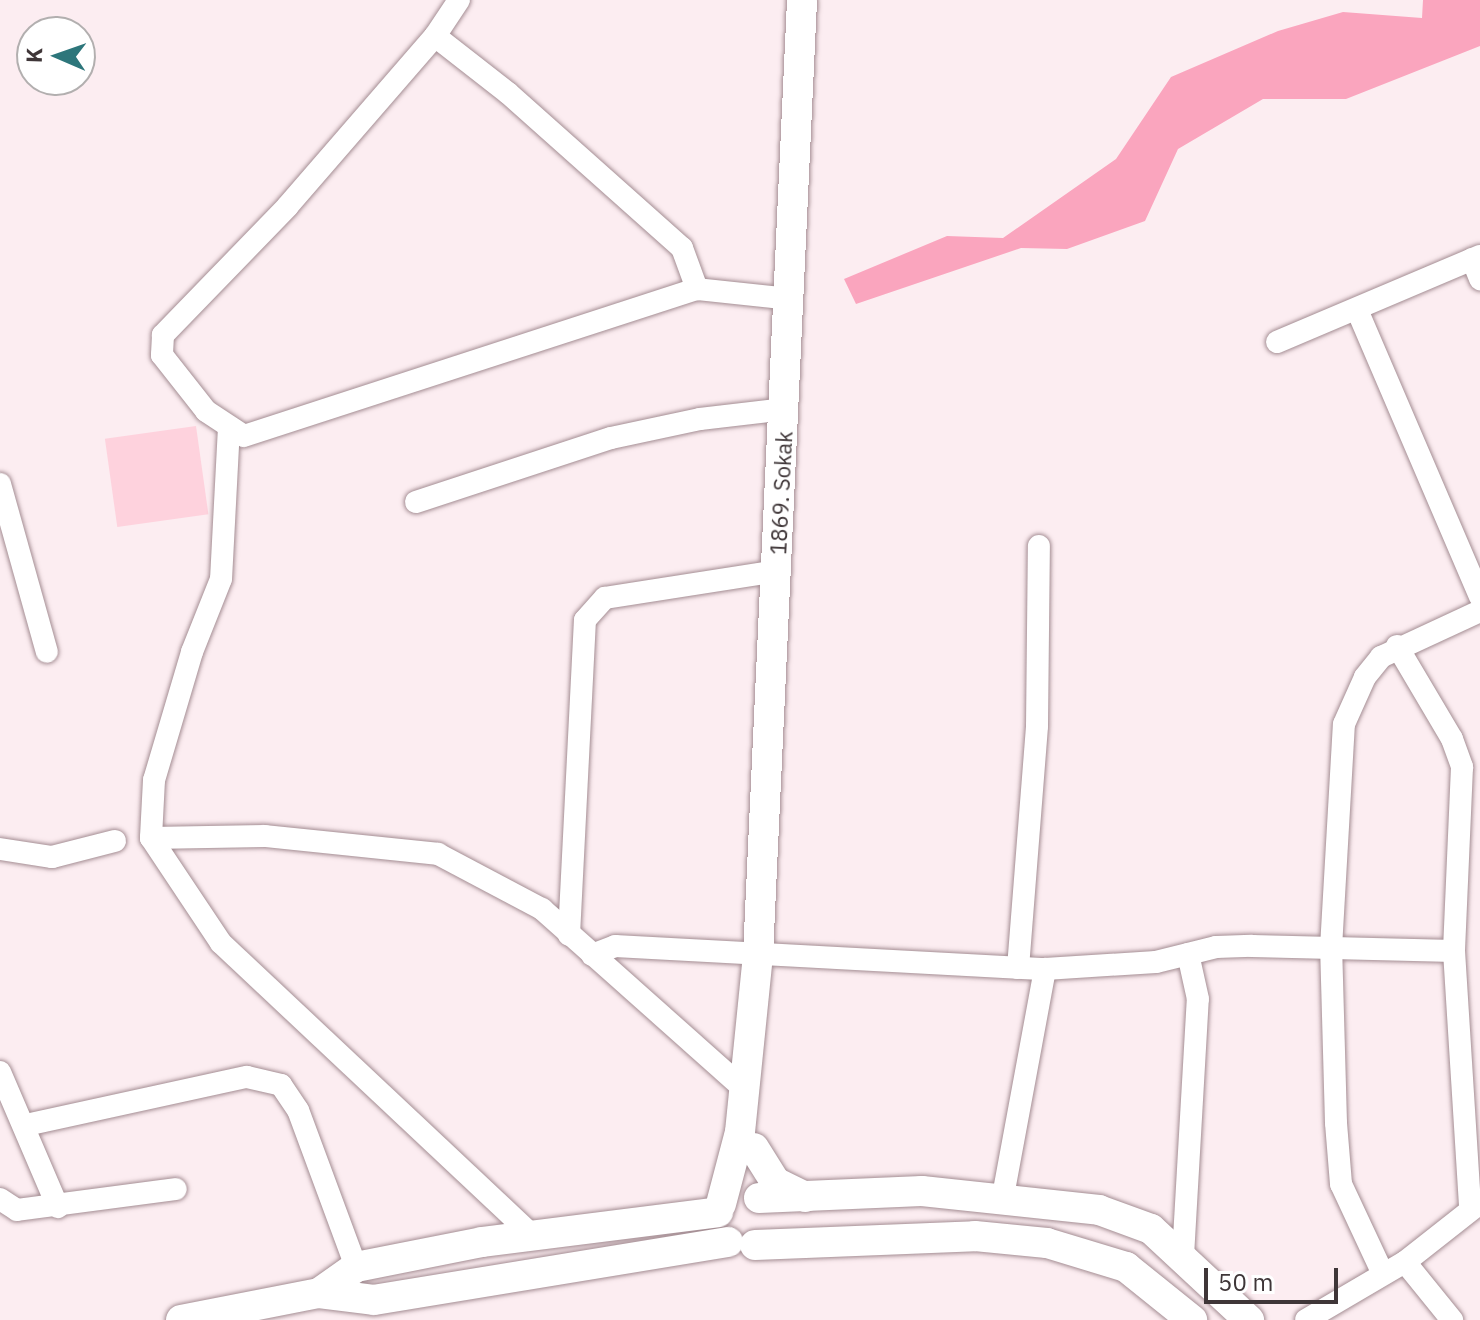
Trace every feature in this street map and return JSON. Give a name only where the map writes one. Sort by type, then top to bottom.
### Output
[{"type":"main road","name":"1869. Sokak","points":[[720,1208],[736,1156],[756,987],[802,0]]},
{"type":"main road","name":"1869. Sokak","points":[[756,987],[756,1196]]},
{"type":"main road","points":[[754,1148],[775,1182],[808,1198]]},
{"type":"main road","points":[[319,1293],[356,1267],[720,1208],[735,1194],[808,1198],[922,1191],[1003,1196],[1099,1210],[1151,1229],[1249,1320]]},
{"type":"main road","points":[[741,1244],[771,1223],[756,1196]]},
{"type":"main road","points":[[720,1208],[718,1229],[741,1244]]},
{"type":"main road","points":[[181,1320],[319,1293],[374,1300],[741,1244],[975,1236],[1047,1243],[1126,1267],[1192,1320]]},
{"type":"street","points":[[459,0],[435,36],[288,206],[163,335],[162,355],[206,411],[244,436],[697,289],[790,299]]},
{"type":"street","points":[[435,36],[508,93],[682,248],[697,289]]},
{"type":"street","points":[[1277,342],[1477,265]]},
{"type":"street","points":[[1358,312],[1480,597]]},
{"type":"street","points":[[416,502],[611,438],[700,419],[785,409]]},
{"type":"street","points":[[229,427],[221,579],[192,652],[154,780],[151,838],[221,943],[534,1237]]},
{"type":"street","points":[[0,484],[47,652]]},
{"type":"street","points":[[1018,968],[1037,726],[1039,546]]},
{"type":"street","points":[[569,935],[585,620],[605,598],[777,571]]},
{"type":"street","points":[[1383,1274],[1341,1184],[1331,948],[1344,724],[1365,677],[1397,646],[1480,611]]},
{"type":"street","points":[[1306,1320],[1405,1262],[1475,1205],[1471,1059],[1454,951],[1472,808],[1452,739],[1397,646]]},
{"type":"street","points":[[151,838],[265,836],[438,854],[542,909],[745,1090]]},
{"type":"street","points":[[0,849],[52,857],[115,841]]},
{"type":"street","points":[[592,955],[615,946],[1045,969],[1156,962],[1240,946],[1454,951]]},
{"type":"street","points":[[1183,1256],[1198,999],[1188,954]]},
{"type":"street","points":[[1003,1196],[1045,969]]},
{"type":"street","points":[[0,1072],[26,1125],[58,1207]]},
{"type":"street","points":[[26,1125],[247,1077],[281,1085],[298,1110],[356,1267]]},
{"type":"street","points":[[0,1199],[17,1210],[176,1189]]},
{"type":"street","points":[[1405,1262],[1452,1320]]},
{"type":"shaded area","points":[[1423,0],[1480,0],[1480,46],[1346,99],[1263,99],[1178,149],[1145,221],[1067,249],[1021,248],[856,304],[844,279],[947,236],[1003,238],[1116,159],[1171,77],[1278,31],[1343,12],[1422,18]]},
{"type":"shaded area","points":[[196,426],[208,514],[117,527],[105,439]]}]
